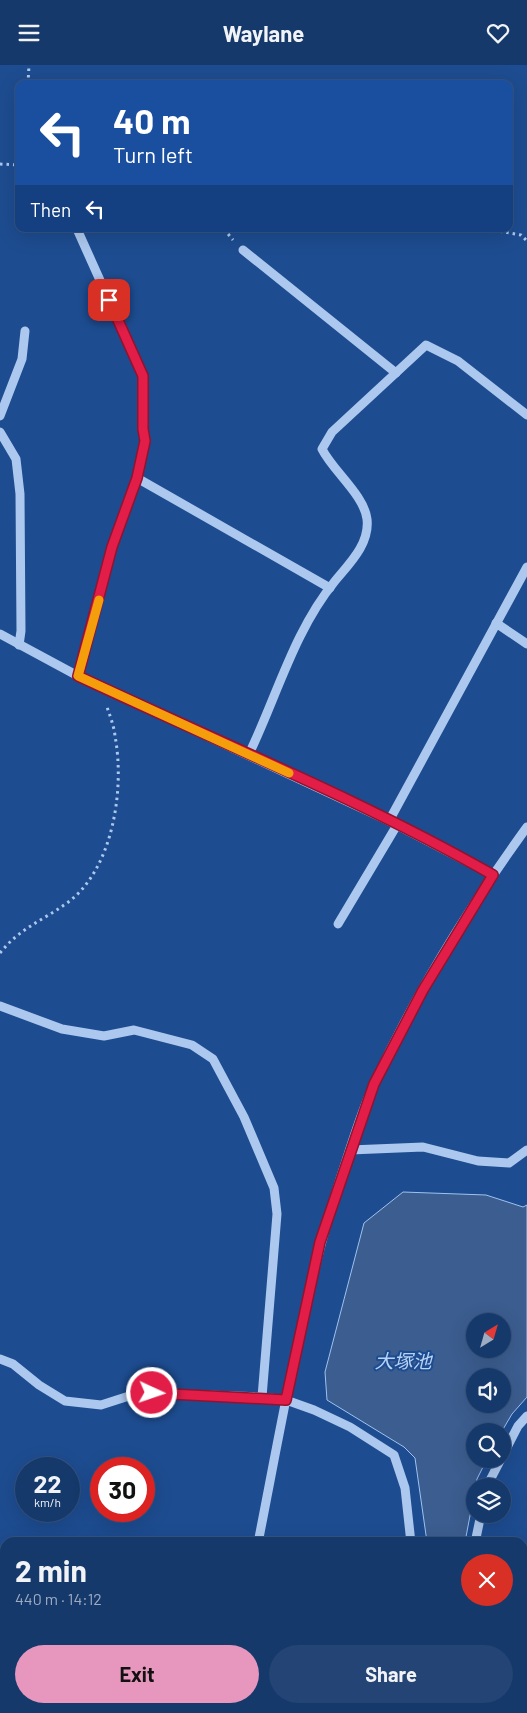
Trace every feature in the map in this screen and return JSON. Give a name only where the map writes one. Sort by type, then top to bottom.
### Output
[{"type":"street","points":[[78,232],[143,376],[143,429],[145,441],[137,478],[112,547],[78,676]]},
{"type":"street","points":[[243,251],[396,373]]},
{"type":"street","points":[[0,416],[22,359],[25,331]]},
{"type":"street","points":[[249,754],[307,621],[351,564],[364,539],[367,519],[362,503],[322,449],[332,432],[426,345],[458,361],[527,415]]},
{"type":"street","points":[[0,431],[16,459],[20,494],[21,631],[19,645]]},
{"type":"street","points":[[137,478],[330,589]]},
{"type":"street","points":[[338,923],[393,823],[527,567]]},
{"type":"street","points":[[496,623],[527,644]]},
{"type":"street","points":[[0,634],[78,676],[249,754],[393,823],[493,875]]},
{"type":"street","points":[[259,1537],[320,1242],[374,1084],[423,990],[493,875],[527,827]]},
{"type":"street","points":[[0,1006],[62,1029],[104,1036],[134,1030],[192,1045],[213,1059],[244,1117],[274,1188],[277,1214],[262,1397]]},
{"type":"street","points":[[350,1150],[423,1147],[478,1161],[509,1163],[527,1150]]},
{"type":"street","points":[[0,1359],[13,1364],[38,1385],[65,1401],[101,1405],[129,1396],[152,1393],[262,1397],[286,1400],[314,1410],[350,1427],[394,1455],[406,1488],[410,1537]]},
{"type":"street","points":[[511,1440],[518,1426],[527,1416]]},
{"type":"street","points":[[476,1537],[479,1523]]},
{"type":"path","points":[[28,80],[29,65]]},
{"type":"path","points":[[0,163],[15,165]]},
{"type":"path","points":[[504,232],[521,235],[527,241]]},
{"type":"path","points":[[0,953],[12,938],[22,930],[67,903],[80,892],[95,874],[104,854],[117,803],[118,759],[115,735],[102,687]]},
{"type":"water","name":"大塚池","points":[[403,1192],[486,1195],[523,1207],[527,1205],[527,1397],[507,1423],[466,1423],[466,1468],[482,1468],[478,1478],[466,1478],[466,1523],[469,1523],[466,1537],[426,1537],[415,1458],[404,1447],[327,1400],[325,1372],[364,1223]]},
{"type":"slow traffic","points":[[99,600],[86,653],[78,676],[289,773]]},
{"type":"route","points":[[109,300],[143,376],[143,429],[145,441],[137,478],[112,547],[86,653],[78,676],[249,754],[389,821],[493,875],[423,990],[374,1084],[320,1242],[286,1400],[262,1397],[152,1393]]}]
